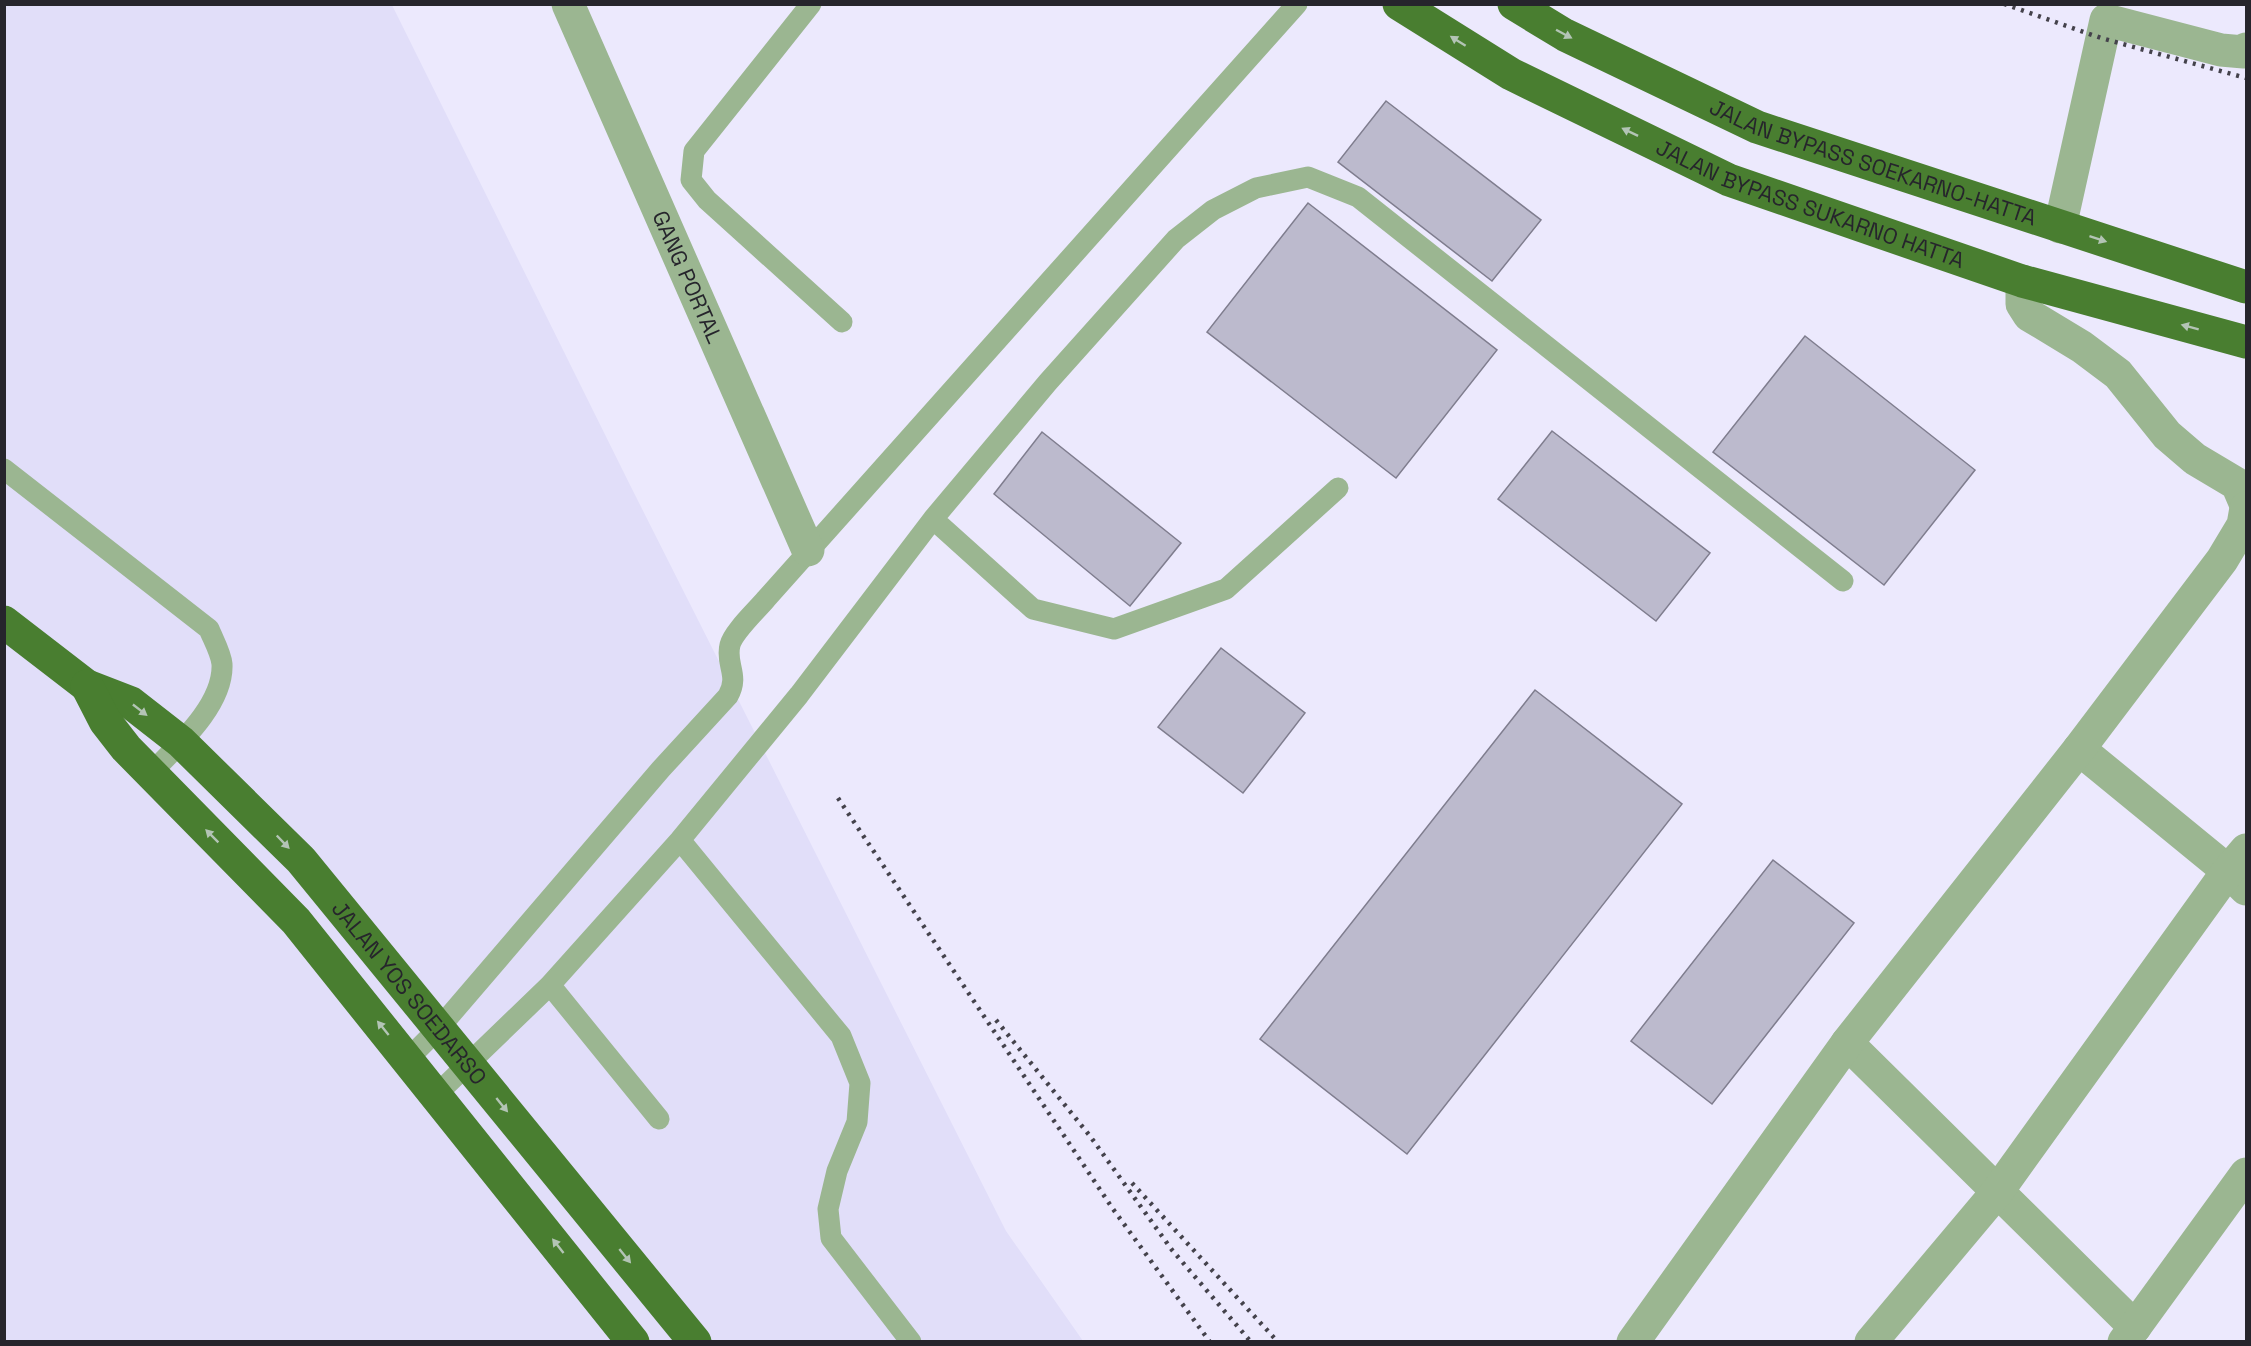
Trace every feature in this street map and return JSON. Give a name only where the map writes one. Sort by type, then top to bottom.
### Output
[{"type":"highway","name":"JALAN BYPASS SUKARNO HATTA","points":[[1399,4],[1511,74],[1729,180],[2022,281],[2247,342]]},
{"type":"highway","name":"JALAN BYPASS SOEKARNO-HATTA","points":[[1514,4],[1564,35],[1757,127],[2247,287]]},
{"type":"highway","name":"JALAN YOS SOEDARSO","points":[[4,622],[87,686],[132,703],[182,742],[301,860],[695,1341]]},
{"type":"highway","name":"JALAN YOS SOEDARSO","points":[[87,686],[105,721],[150,774],[296,921],[633,1341]]},
{"type":"street","name":"GANG PORTAL","points":[[568,4],[808,550]]},
{"type":"street","points":[[2060,227],[2106,20],[2221,50],[2244,52],[2247,50]]},
{"type":"street","points":[[1633,1341],[1847,1043],[2079,749],[2222,560],[2243,525],[2247,506],[2237,484],[2195,459],[2167,435],[2118,374],[2082,347],[2029,315],[2022,304],[2022,281]]},
{"type":"street","points":[[1871,1341],[1997,1192],[2240,870],[2079,749]]},
{"type":"street","points":[[1847,1043],[1997,1192],[2129,1334],[2247,1174]]},
{"type":"lane","points":[[811,4],[694,151],[691,180],[707,200],[842,322]]},
{"type":"lane","points":[[408,1059],[440,1027],[661,769],[728,696],[734,677],[728,656],[731,641],[808,550],[1297,4]]},
{"type":"lane","points":[[437,1094],[550,984],[680,840],[800,695],[933,519],[1048,382],[1176,239],[1213,210],[1256,188],[1308,177],[1358,197],[1843,581]]},
{"type":"lane","points":[[4,469],[209,629],[222,663],[217,696],[182,742],[150,774]]},
{"type":"lane","points":[[933,519],[1033,609],[1114,629],[1226,589],[1338,488]]},
{"type":"lane","points":[[680,840],[841,1036],[860,1083],[857,1122],[837,1171],[828,1209],[831,1238],[911,1341]]},
{"type":"lane","points":[[550,984],[659,1119]]},
{"type":"shaded area","points":[[5,5],[392,5],[630,485],[1006,1231],[1083,1341],[5,1342]]},
{"type":"building","points":[[1386,101],[1541,220],[1492,281],[1338,162]]},
{"type":"building","points":[[1308,203],[1497,350],[1396,478],[1207,332]]},
{"type":"building","points":[[1805,336],[1975,470],[1884,585],[1713,452]]},
{"type":"building","points":[[1552,431],[1710,553],[1656,621],[1498,499]]},
{"type":"building","points":[[1042,432],[1181,543],[1130,606],[994,494]]},
{"type":"building","points":[[1221,648],[1305,713],[1243,793],[1158,727]]},
{"type":"building","points":[[1535,690],[1682,804],[1407,1154],[1260,1039]]},
{"type":"building","points":[[1773,860],[1854,923],[1712,1104],[1631,1041]]},
{"type":"railway","points":[[2004,4],[2101,38],[2246,78]]},
{"type":"railway","points":[[838,798],[1113,1209],[1210,1342]]},
{"type":"railway","points":[[996,1020],[1090,1136],[1172,1250],[1251,1342]]},
{"type":"railway","points":[[1132,1183],[1278,1342]]}]
